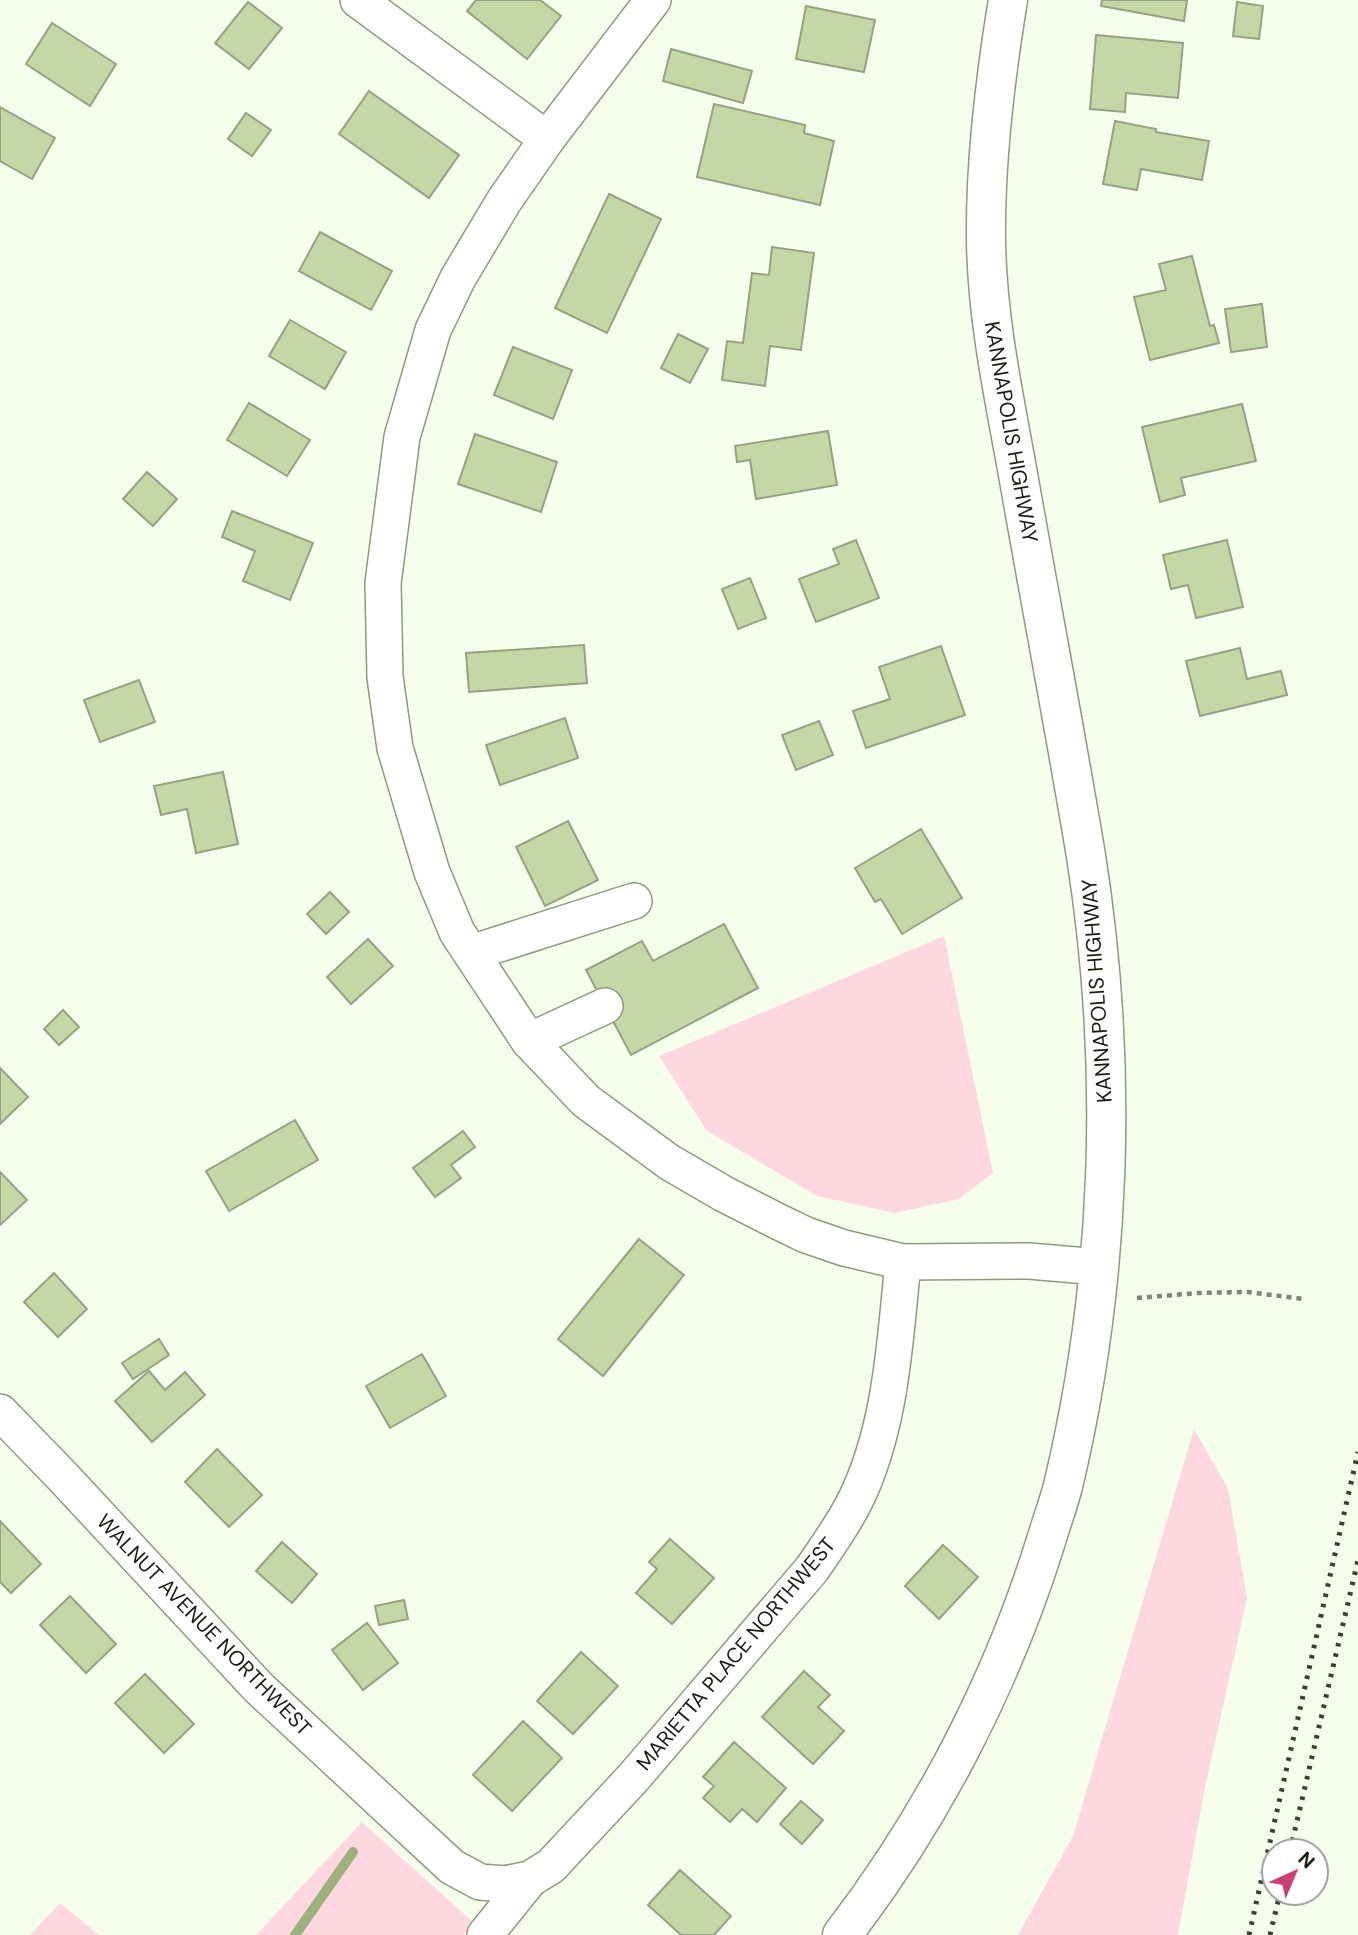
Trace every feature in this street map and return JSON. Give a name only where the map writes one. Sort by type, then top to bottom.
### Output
[{"type":"main road","name":"KANNAPOLIS HIGHWAY","points":[[842,1935],[904,1847],[952,1764],[994,1679],[1029,1592],[1062,1489],[1083,1388],[1099,1266],[1106,1168],[1107,1063],[1098,956],[1086,860],[1002,385],[990,299],[986,241],[988,176],[999,54],[1008,0]]},
{"type":"street","points":[[358,0],[547,139]]},
{"type":"street","points":[[653,0],[547,139],[504,201],[458,278],[433,330],[402,437],[383,583],[385,677],[395,748],[432,872],[457,932],[529,1041],[586,1101],[669,1162],[724,1194],[806,1235],[845,1248],[904,1262],[1029,1261],[1099,1266]]},
{"type":"street","points":[[471,953],[634,901]]},
{"type":"street","points":[[529,1041],[605,1006]]},
{"type":"street","name":"MARIETTA PLACE NORTHWEST","points":[[485,1935],[526,1880],[551,1866],[633,1778],[798,1586],[835,1536],[855,1501],[870,1466],[881,1429],[904,1262]]},
{"type":"street","name":"WALNUT AVENUE NORTHWEST","points":[[0,1412],[259,1688],[452,1867],[480,1882],[505,1884],[526,1880]]},
{"type":"path","points":[[1137,1298],[1247,1292],[1304,1299]]},
{"type":"shaded area","points":[[944,936],[993,1173],[959,1199],[895,1213],[817,1196],[707,1131],[659,1056]]},
{"type":"shaded area","points":[[1194,1429],[1228,1489],[1247,1598],[1203,1797],[1178,1935],[1018,1935],[1073,1836]]},
{"type":"shaded area","points":[[362,1822],[474,1923],[463,1935],[256,1935]]},
{"type":"shaded area","points":[[60,1903],[99,1935],[30,1935]]},
{"type":"building","points":[[476,0],[540,0],[561,16],[527,59],[467,11]]},
{"type":"building","points":[[1102,0],[1187,0],[1184,21],[1101,6]]},
{"type":"building","points":[[248,2],[282,28],[249,69],[215,43]]},
{"type":"building","points":[[1237,2],[1263,6],[1259,39],[1233,36]]},
{"type":"building","points":[[806,6],[875,20],[864,72],[796,59]]},
{"type":"building","points":[[52,23],[116,64],[90,106],[26,64]]},
{"type":"building","points":[[1096,35],[1183,43],[1178,98],[1126,93],[1125,112],[1090,109]]},
{"type":"building","points":[[671,49],[752,71],[743,103],[663,81]]},
{"type":"building","points":[[369,91],[459,155],[429,198],[339,134]]},
{"type":"building","points":[[714,104],[805,125],[804,133],[834,141],[820,205],[697,177]]},
{"type":"building","points":[[0,107],[55,138],[32,179],[0,161]]},
{"type":"building","points":[[246,113],[271,130],[252,156],[228,139]]},
{"type":"building","points":[[1115,121],[1156,129],[1156,132],[1209,141],[1202,180],[1141,169],[1137,190],[1103,184]]},
{"type":"building","points":[[609,194],[661,219],[607,333],[555,308]]},
{"type":"building","points":[[320,232],[392,271],[371,310],[299,271]]},
{"type":"building","points":[[772,247],[814,253],[801,350],[770,346],[765,386],[722,380],[727,341],[743,343],[752,273],[769,275]]},
{"type":"building","points":[[1192,256],[1210,326],[1214,325],[1219,343],[1150,360],[1134,297],[1166,290],[1159,264]]},
{"type":"building","points":[[1262,304],[1267,347],[1231,352],[1225,309]]},
{"type":"building","points":[[290,320],[346,352],[325,389],[269,356]]},
{"type":"building","points":[[678,334],[708,349],[690,383],[661,368]]},
{"type":"building","points":[[513,347],[572,370],[553,419],[494,395]]},
{"type":"building","points":[[249,403],[310,440],[287,476],[227,440]]},
{"type":"building","points":[[1242,404],[1256,461],[1181,478],[1185,495],[1160,502],[1142,427]]},
{"type":"building","points":[[828,431],[837,485],[756,499],[750,460],[737,462],[735,446]]},
{"type":"building","points":[[475,434],[557,462],[541,512],[458,484]]},
{"type":"building","points":[[147,472],[177,499],[153,526],[123,499]]},
{"type":"building","points":[[232,511],[313,543],[290,600],[243,581],[255,551],[222,537]]},
{"type":"building","points":[[856,540],[879,598],[816,622],[799,579],[839,564],[833,549]]},
{"type":"building","points":[[1227,540],[1243,607],[1196,618],[1188,585],[1171,589],[1163,555]]},
{"type":"building","points":[[750,578],[766,618],[738,629],[722,589]]},
{"type":"building","points":[[584,645],[587,683],[469,692],[466,653]]},
{"type":"building","points":[[941,646],[965,715],[866,748],[853,711],[890,699],[879,667]]},
{"type":"building","points":[[1240,648],[1247,679],[1281,671],[1287,695],[1200,716],[1186,661]]},
{"type":"building","points":[[139,680],[155,722],[100,742],[84,700]]},
{"type":"building","points":[[565,718],[578,758],[500,785],[486,745]]},
{"type":"building","points":[[819,721],[833,755],[796,770],[782,735]]},
{"type":"building","points":[[223,772],[238,844],[196,853],[187,809],[161,815],[154,786]]},
{"type":"building","points":[[568,821],[598,880],[545,906],[516,847]]},
{"type":"building","points":[[921,829],[962,898],[902,934],[881,899],[875,902],[855,868]]},
{"type":"building","points":[[330,892],[349,912],[326,934],[307,914]]},
{"type":"building","points":[[724,924],[758,988],[631,1055],[586,970],[642,941],[653,961]]},
{"type":"building","points":[[368,939],[393,966],[351,1004],[327,977]]},
{"type":"building","points":[[63,1010],[79,1027],[59,1045],[44,1029]]},
{"type":"building","points":[[0,1068],[28,1097],[0,1124]]},
{"type":"building","points":[[295,1120],[318,1160],[229,1211],[206,1171]]},
{"type":"building","points":[[463,1131],[475,1147],[451,1165],[461,1178],[435,1197],[413,1168]]},
{"type":"building","points":[[0,1172],[27,1200],[0,1225]]},
{"type":"building","points":[[639,1239],[684,1275],[603,1376],[558,1339]]},
{"type":"building","points":[[54,1273],[87,1309],[58,1337],[24,1302]]},
{"type":"building","points":[[159,1339],[169,1355],[133,1379],[122,1363]]},
{"type":"building","points":[[422,1354],[446,1396],[390,1428],[366,1386]]},
{"type":"building","points":[[149,1371],[165,1390],[185,1372],[205,1395],[152,1442],[115,1401]]},
{"type":"building","points":[[217,1449],[262,1495],[229,1527],[185,1482]]},
{"type":"building","points":[[0,1521],[41,1564],[11,1593],[0,1582]]},
{"type":"building","points":[[670,1539],[714,1578],[672,1624],[636,1593],[657,1569],[649,1562]]},
{"type":"building","points":[[282,1542],[317,1574],[292,1603],[256,1571]]},
{"type":"building","points":[[943,1545],[978,1577],[939,1619],[905,1586]]},
{"type":"building","points":[[70,1596],[116,1644],[86,1673],[40,1625]]},
{"type":"building","points":[[404,1600],[408,1619],[379,1625],[375,1606]]},
{"type":"building","points":[[367,1623],[398,1663],[363,1690],[332,1650]]},
{"type":"building","points":[[581,1652],[618,1686],[573,1734],[537,1701]]},
{"type":"building","points":[[804,1671],[830,1695],[818,1707],[844,1731],[813,1764],[762,1717]]},
{"type":"building","points":[[145,1674],[194,1724],[164,1753],[115,1703]]},
{"type":"building","points":[[523,1721],[562,1758],[512,1811],[473,1775]]},
{"type":"building","points":[[734,1742],[786,1788],[757,1822],[742,1809],[730,1822],[703,1798],[714,1786],[703,1777]]},
{"type":"building","points":[[801,1801],[823,1820],[802,1844],[780,1824]]},
{"type":"building","points":[[680,1870],[731,1916],[714,1935],[681,1935],[648,1905]]},
{"type":"waterway","points":[[295,1935],[353,1852]]},
{"type":"railway","points":[[1249,1935],[1358,1452]]},
{"type":"railway","points":[[1293,1837],[1358,1560]]},
{"type":"railway","points":[[1270,1935],[1277,1907]]}]
